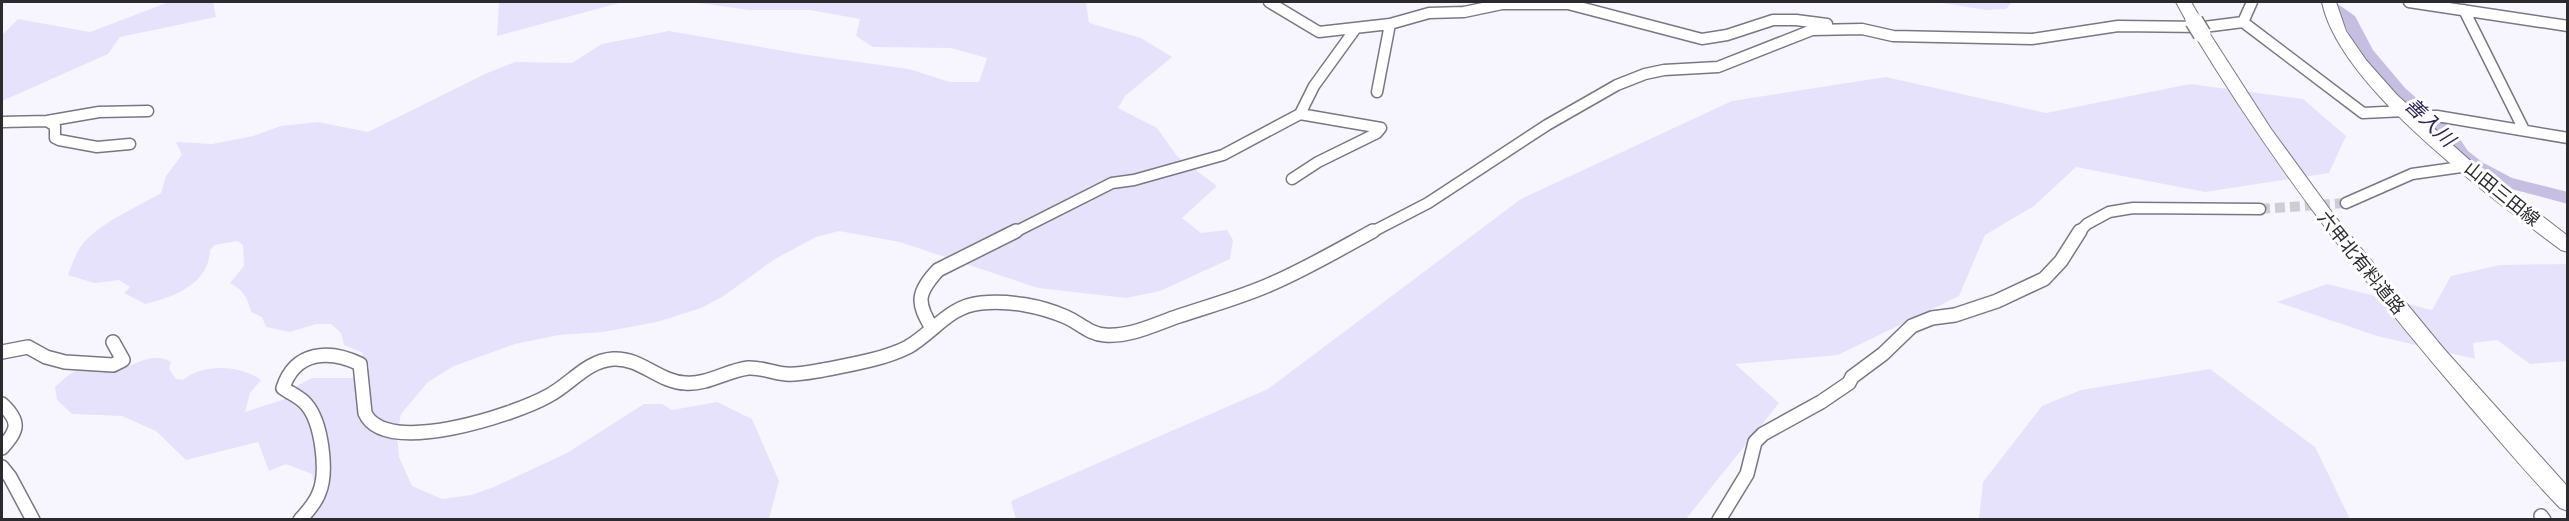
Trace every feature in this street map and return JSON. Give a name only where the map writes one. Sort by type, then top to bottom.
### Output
[{"type":"main road","name":"六甲北有料道路","points":[[2184,2],[2237,94],[2322,214],[2439,358],[2568,502]]},
{"type":"main road","name":"山田三田線","points":[[2329,5],[2342,39],[2357,62],[2408,114],[2468,166],[2568,246]]},
{"type":"street","points":[[1269,2],[1319,32],[1390,24],[1429,13],[1464,12],[1502,4],[1568,4],[1702,39],[1724,37],[1768,21],[1787,19],[1840,25],[1841,28]]},
{"type":"street","points":[[2243,22],[2252,2]]},
{"type":"street","points":[[2409,2],[2568,26]]},
{"type":"street","points":[[1421,3],[1429,13]]},
{"type":"street","points":[[2464,10],[2524,130]]},
{"type":"street","points":[[300,519],[320,493],[323,475],[320,442],[307,404],[283,388],[285,376],[294,367],[319,355],[344,356],[360,364],[366,417],[373,424],[385,430],[409,433],[447,429],[528,405],[555,393],[586,368],[603,360],[616,358],[638,363],[667,381],[682,384],[700,382],[737,370],[753,368],[790,374],[882,356],[908,346],[963,306],[977,303],[1001,302],[1067,317],[1090,332],[1106,336],[1125,335],[1271,284],[1428,203],[1547,124],[1617,85],[1664,70],[1718,67],[1812,30],[1841,28],[1911,37],[2032,39],[2118,26],[2204,27],[2243,22],[2363,113],[2437,116],[2568,138]]},
{"type":"street","points":[[1377,93],[1390,24]]},
{"type":"street","points":[[932,328],[920,310],[919,297],[938,270],[1112,183],[1134,180],[1223,155],[1300,114],[1314,86],[1356,28]]},
{"type":"street","points":[[2,122],[47,121],[99,112],[148,111]]},
{"type":"street","points":[[1292,179],[1318,162],[1377,133],[1381,128],[1300,114]]},
{"type":"street","points":[[47,121],[55,126],[56,138],[59,140],[97,147],[130,144]]},
{"type":"street","points":[[2346,203],[2412,174],[2468,166]]},
{"type":"street","points":[[1719,519],[1747,474],[1755,442],[1763,434],[1821,402],[1849,383],[1852,378],[1884,354],[1912,326],[1932,318],[1955,315],[1997,301],[2044,279],[2061,261],[2075,236],[2087,224],[2109,212],[2133,208],[2260,209]]},
{"type":"street","points":[[2,352],[28,348],[46,357],[64,362],[113,365],[123,360],[113,342]]},
{"type":"street","points":[[2,404],[14,416],[16,423],[13,435],[2,448]]},
{"type":"street","points":[[2,467],[33,519]]},
{"type":"shaded area","points":[[169,2],[213,2],[216,17],[120,37],[108,54],[2,101],[2,35],[18,19],[90,32]]},
{"type":"shaded area","points":[[499,2],[623,2],[497,36]]},
{"type":"shaded area","points":[[692,2],[1086,2],[1089,23],[1141,38],[1172,57],[1125,96],[1118,108],[1157,128],[1177,156],[1217,186],[1182,218],[1201,233],[1227,230],[1233,240],[1230,259],[1160,291],[1126,298],[1038,288],[900,242],[839,231],[816,237],[775,259],[722,297],[701,308],[657,322],[603,332],[559,335],[515,344],[454,366],[428,382],[401,414],[397,434],[399,457],[412,486],[442,499],[471,495],[494,487],[567,453],[644,404],[662,404],[672,410],[717,402],[752,419],[779,481],[769,519],[308,519],[320,506],[312,474],[286,464],[269,471],[258,442],[186,460],[156,431],[122,416],[72,414],[57,400],[55,387],[81,368],[95,367],[113,373],[142,361],[157,358],[171,362],[169,369],[176,379],[183,380],[200,371],[222,368],[253,375],[261,380],[250,393],[245,412],[285,399],[297,386],[312,378],[351,378],[370,368],[361,352],[344,345],[341,333],[331,324],[316,324],[290,332],[266,327],[262,317],[251,312],[242,292],[230,283],[244,266],[243,245],[237,241],[215,245],[210,250],[204,272],[188,287],[178,293],[145,304],[124,293],[130,287],[119,280],[94,283],[68,275],[78,251],[88,238],[114,219],[161,193],[166,176],[182,155],[176,142],[212,144],[253,136],[281,126],[318,122],[368,132],[485,74],[515,62],[572,63],[602,44],[669,31],[801,54],[909,69],[950,82],[979,82],[987,58],[951,48],[873,47],[856,36],[860,19],[810,10],[749,10]]},
{"type":"shaded area","points":[[1937,2],[2012,2],[2006,9],[1985,10]]},
{"type":"shaded area","points":[[1886,77],[2046,113],[2190,84],[2303,99],[2346,136],[2329,173],[2205,192],[2076,167],[2034,206],[1985,235],[1959,296],[1838,355],[1735,364],[1779,403],[1686,519],[1016,520],[1011,501],[1268,389],[1521,199],[1732,101]]},
{"type":"shaded area","points":[[2567,264],[2567,361],[2530,364],[2497,340],[2473,343],[2475,359],[2377,336],[2277,302],[2327,284],[2432,310],[2451,276],[2500,265]]},
{"type":"shaded area","points":[[2210,369],[2315,447],[2350,519],[1979,519],[1983,482],[2042,406],[2081,390]]},
{"type":"waterway","name":"善入川","points":[[2326,2],[2349,19],[2366,52],[2399,92],[2450,137],[2462,155],[2476,166],[2506,182],[2568,198]]},
{"type":"tunnel","points":[[2260,209],[2346,203]]}]
